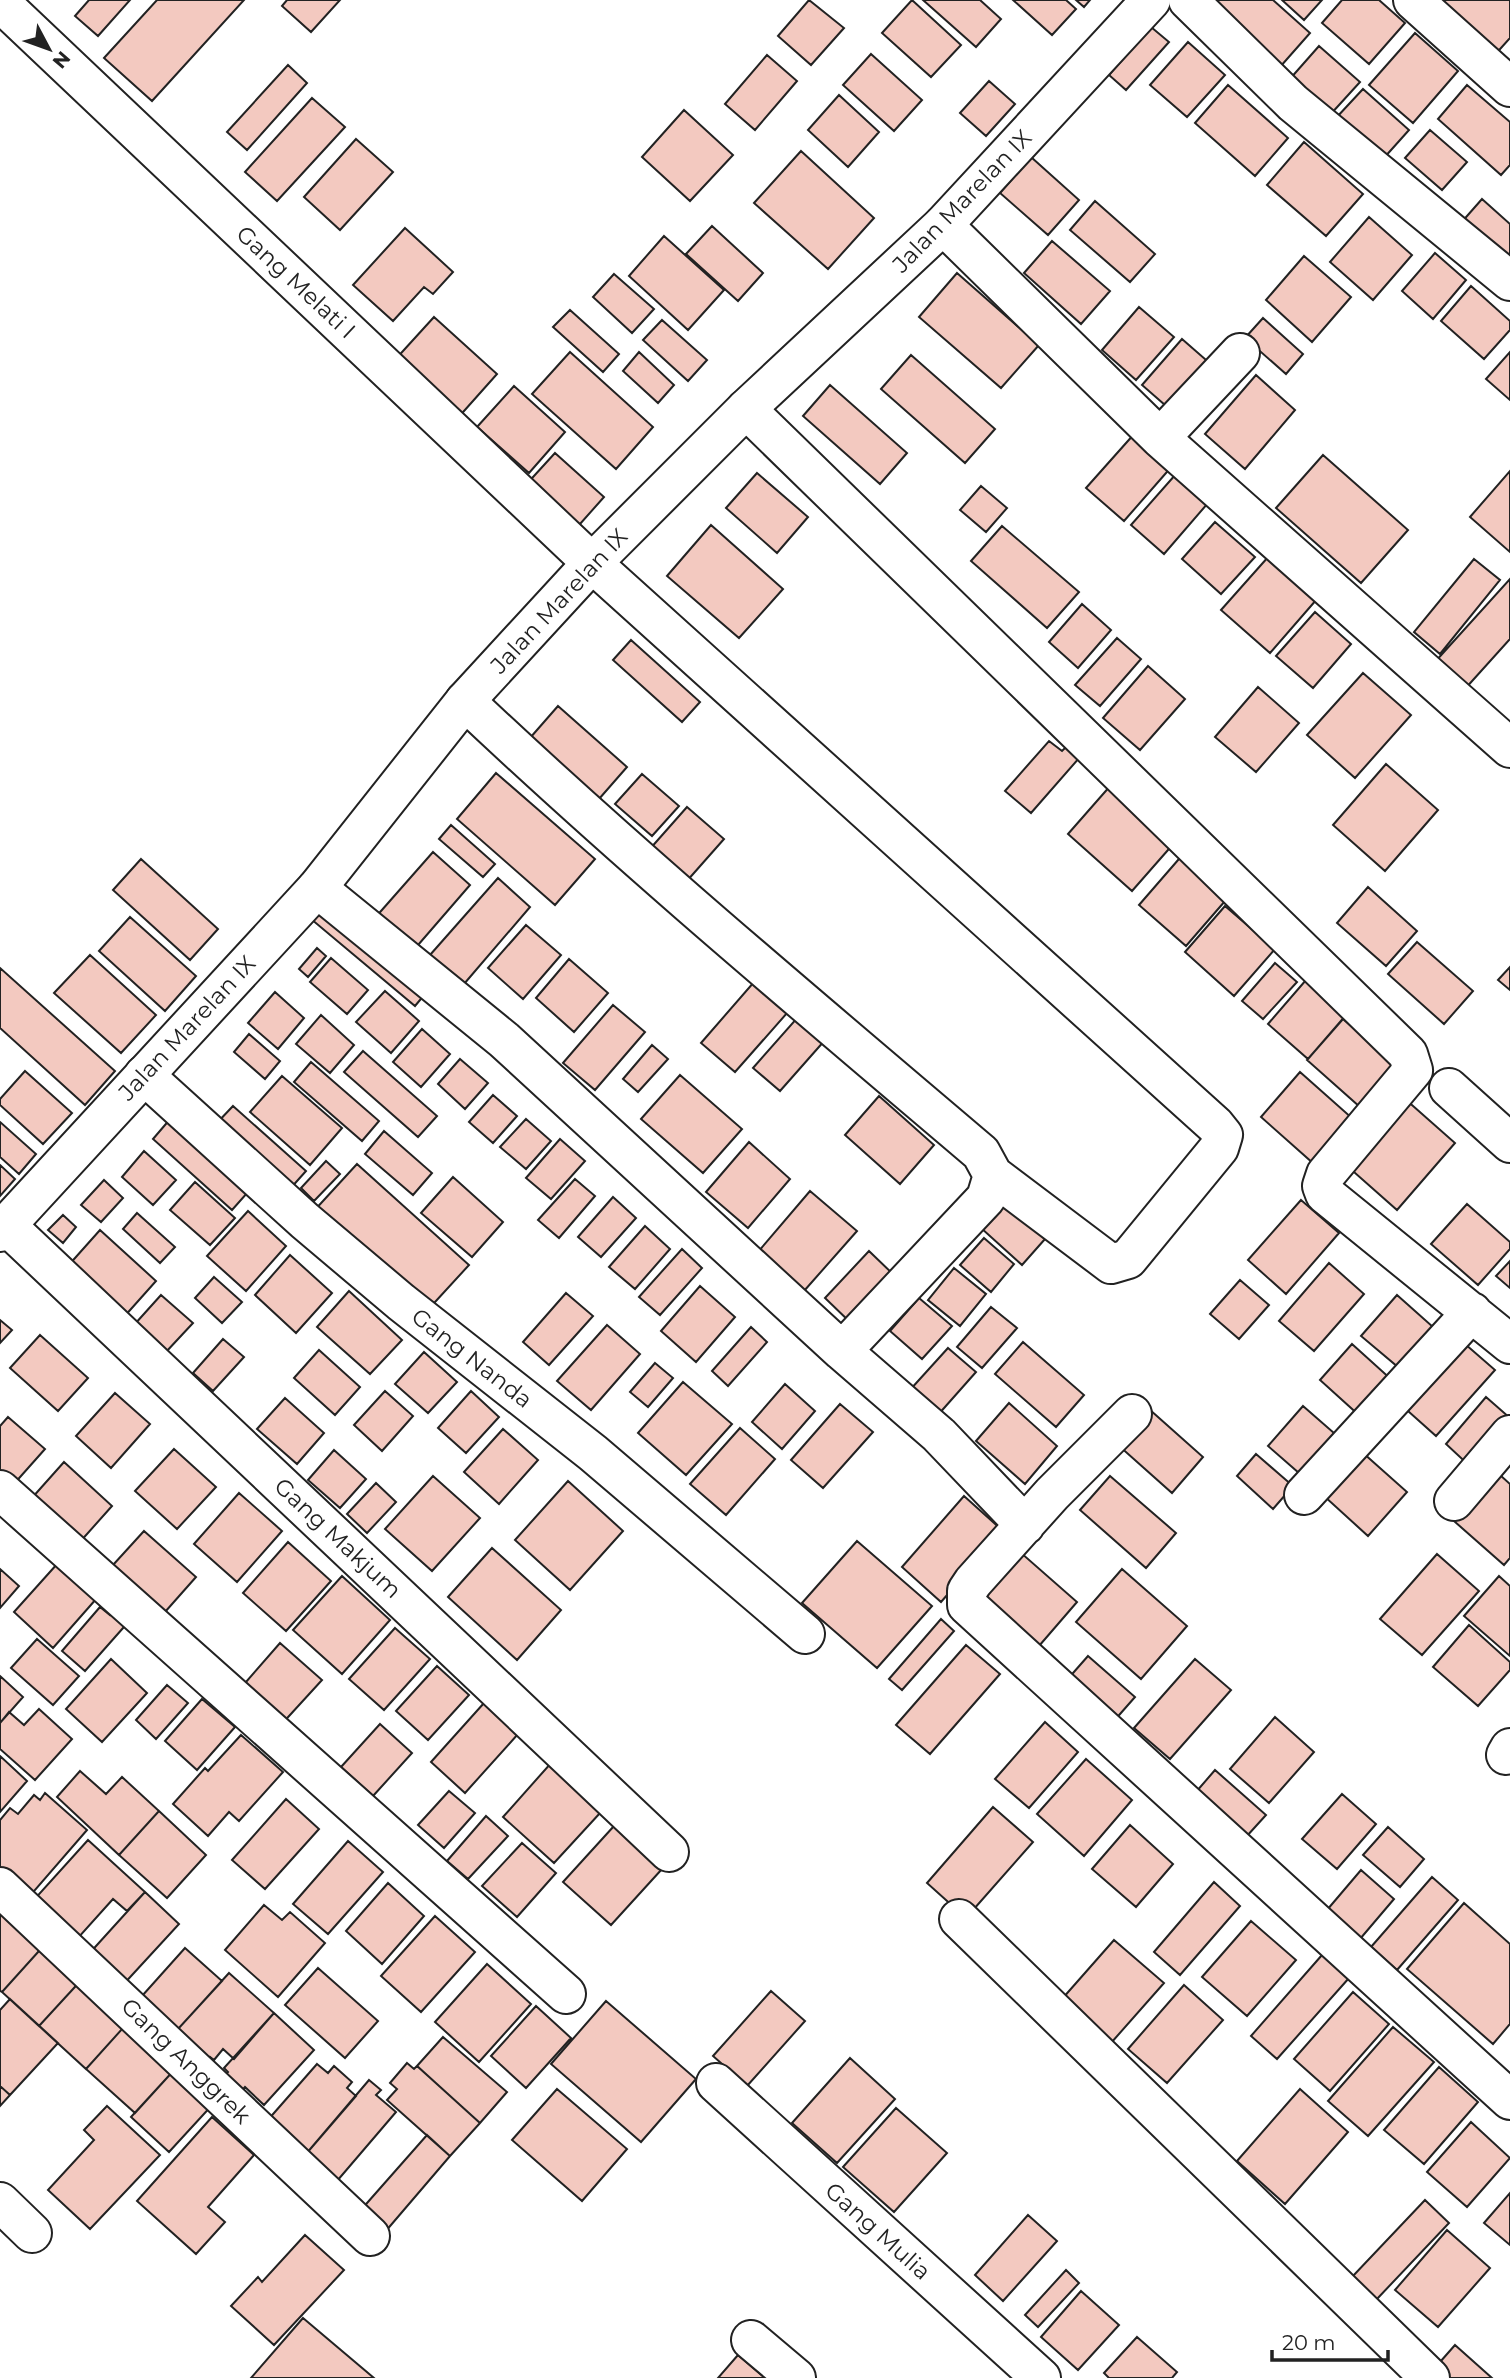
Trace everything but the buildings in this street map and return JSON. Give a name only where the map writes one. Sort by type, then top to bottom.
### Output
[{"type":"street","name":"Jalan Marelan IX","points":[[3,1228],[317,888],[465,701],[592,563],[746,409],[943,225],[1151,0]]},
{"type":"street","points":[[1188,0],[1293,103],[1510,281]]},
{"type":"street","points":[[1413,0],[1510,87]]},
{"type":"street","name":"Gang Melati I","points":[[0,2],[592,563],[1223,1135],[1219,1148],[1128,1259],[1111,1264],[993,1175]]},
{"type":"street","points":[[943,225],[1160,438],[1510,748]]},
{"type":"street","points":[[1160,438],[1240,353]]},
{"type":"street","points":[[746,409],[1408,1054],[1413,1070],[1326,1174],[1322,1186],[1330,1201],[1510,1344]]},
{"type":"street","points":[[465,701],[557,788],[692,907],[981,1153],[993,1175],[986,1198],[842,1351]]},
{"type":"street","points":[[317,888],[505,1040],[842,1351],[939,1434],[1025,1525]]},
{"type":"street","name":"Gang Nanda","points":[[144,1075],[401,1302],[593,1453],[805,1634]]},
{"type":"street","points":[[1449,1088],[1510,1143]]},
{"type":"street","name":"Gang Makjum","points":[[3,1228],[669,1852]]},
{"type":"street","points":[[1304,1495],[1472,1312]]},
{"type":"street","points":[[1132,1414],[1025,1525],[967,1591],[965,1600],[972,1611],[1510,2100]]},
{"type":"street","points":[[1454,1501],[1510,1434]]},
{"type":"street","points":[[0,1490],[566,1994]]},
{"type":"street","name":"Gang Anggrek","points":[[0,1886],[370,2236]]},
{"type":"street","points":[[959,1919],[1430,2378]]},
{"type":"street","name":"Gang Mulia","points":[[716,2083],[1041,2378]]},
{"type":"street","points":[[0,2202],[32,2232]]},
{"type":"street","points":[[751,2340],[796,2378]]}]
